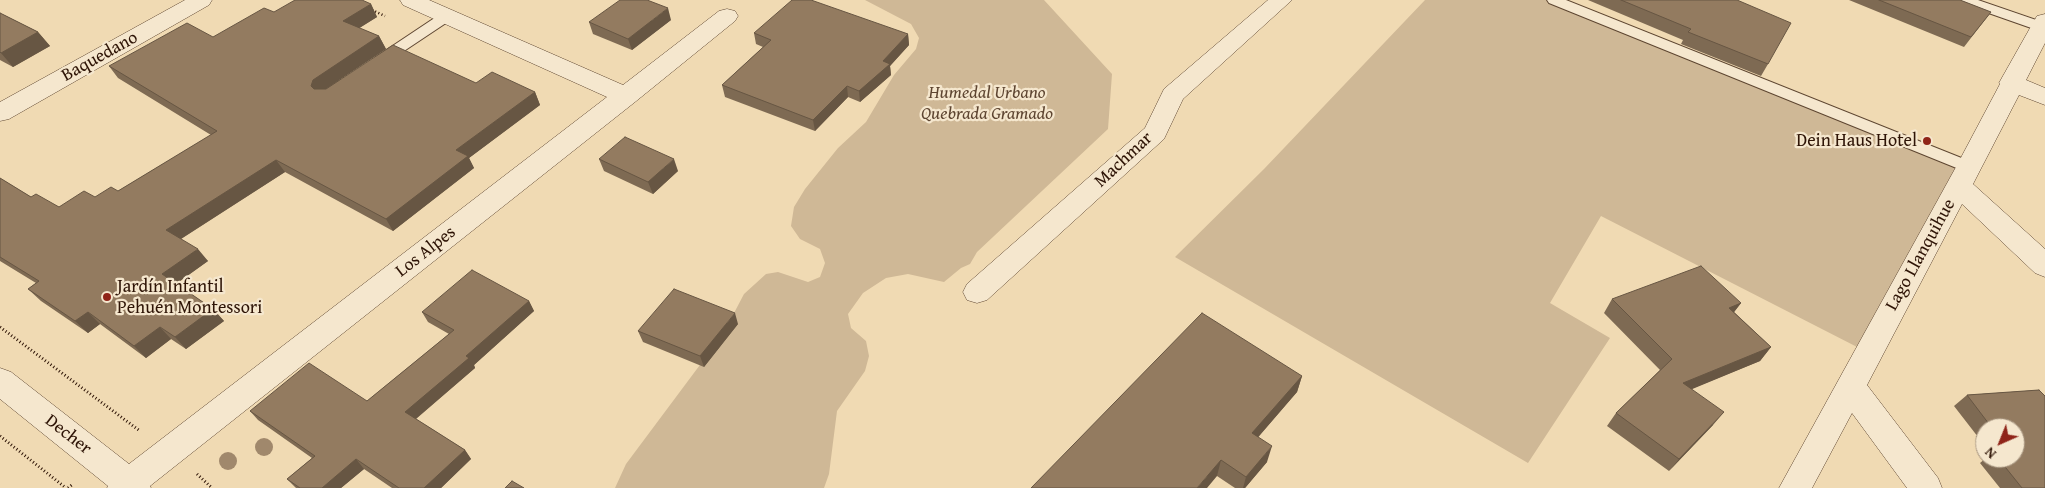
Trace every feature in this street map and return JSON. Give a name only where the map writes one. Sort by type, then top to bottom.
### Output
[{"type":"street","name":"Baquedano","points":[[0,113],[201,0]]},
{"type":"street","points":[[412,0],[626,96]]},
{"type":"street","name":"Machmar","points":[[977,292],[1154,134],[1173,95],[1281,0]]},
{"type":"street","name":"Los Alpes","points":[[129,486],[169,452],[727,16]]},
{"type":"street","name":"Lago Llanquihue","points":[[1795,488],[1964,177],[2043,24]]},
{"type":"street","points":[[2012,83],[2045,97]]},
{"type":"street","points":[[1964,177],[2045,266]]},
{"type":"street","name":"Decher","points":[[0,382],[129,486]]},
{"type":"street","points":[[1850,386],[1926,488]]},
{"type":"lane","points":[[1554,0],[1964,177]]},
{"type":"lane","points":[[1965,0],[2043,24]]},
{"type":"lane","points":[[367,70],[447,16]]},
{"type":"path","points":[[0,327],[169,452],[212,488]]},
{"type":"path","points":[[0,436],[66,488]]},
{"type":"green space","name":"Humedal Urbano Quebrada Gramado","points":[[865,0],[1044,0],[1112,74],[1108,129],[977,252],[970,264],[961,268],[944,282],[908,274],[886,278],[863,293],[848,314],[851,328],[866,341],[869,356],[865,371],[837,411],[829,474],[824,488],[615,488],[626,464],[723,334],[744,294],[766,274],[778,272],[808,282],[820,277],[825,263],[820,249],[800,239],[791,226],[794,207],[805,189],[838,148],[866,122],[894,75],[916,49],[919,38],[911,24]]},
{"type":"green space","points":[[1425,0],[1552,0],[1959,169],[1861,349],[1601,216],[1550,303],[1610,338],[1528,463],[1175,257],[1264,169]]},
{"type":"building","points":[[295,0],[362,0],[371,4],[343,21],[379,36],[313,80],[311,86],[314,89],[326,89],[393,45],[476,83],[492,72],[535,92],[456,150],[468,156],[386,219],[276,160],[166,230],[198,249],[162,274],[213,309],[175,337],[160,327],[134,346],[88,312],[75,321],[28,289],[39,281],[0,257],[0,178],[31,197],[36,194],[59,207],[84,191],[95,197],[111,187],[118,191],[217,131],[109,66],[187,23],[213,37],[264,8],[274,12]]},
{"type":"building","points":[[620,0],[647,0],[668,8],[628,39],[589,22]]},
{"type":"building","points":[[792,0],[811,0],[908,34],[883,61],[890,64],[859,91],[847,86],[813,120],[722,85],[771,40],[754,33]]},
{"type":"building","points":[[1621,0],[1737,0],[1791,23],[1768,64],[1688,32],[1691,29]]},
{"type":"building","points":[[1879,0],[1960,0],[1991,12],[1971,37]]},
{"type":"building","points":[[0,13],[38,32],[1,53]]},
{"type":"building","points":[[625,137],[674,159],[648,182],[599,159]]},
{"type":"building","points":[[1701,266],[1741,303],[1729,308],[1771,347],[1683,383],[1724,412],[1679,459],[1616,413],[1672,359],[1612,299]]},
{"type":"building","points":[[472,270],[529,301],[466,356],[469,358],[405,412],[465,450],[424,488],[399,488],[356,459],[322,488],[300,488],[287,479],[315,456],[250,411],[309,363],[367,401],[454,330],[422,312]]},
{"type":"building","points":[[674,289],[735,313],[700,356],[638,331]]},
{"type":"building","points":[[1202,313],[1302,376],[1252,433],[1272,446],[1246,477],[1221,460],[1197,488],[1031,488]]},
{"type":"building","points":[[2039,390],[2045,396],[2045,488],[2022,488],[2006,468],[2025,468],[2025,418],[1984,418],[1967,395]]},
{"type":"building","points":[[512,481],[524,488],[505,488]]},
{"type":"place","name":"Dein Haus Hotel","points":[[1927,141]]},
{"type":"place","name":"Jardín Infantil Pehuén Montessori","points":[[107,297]]}]
